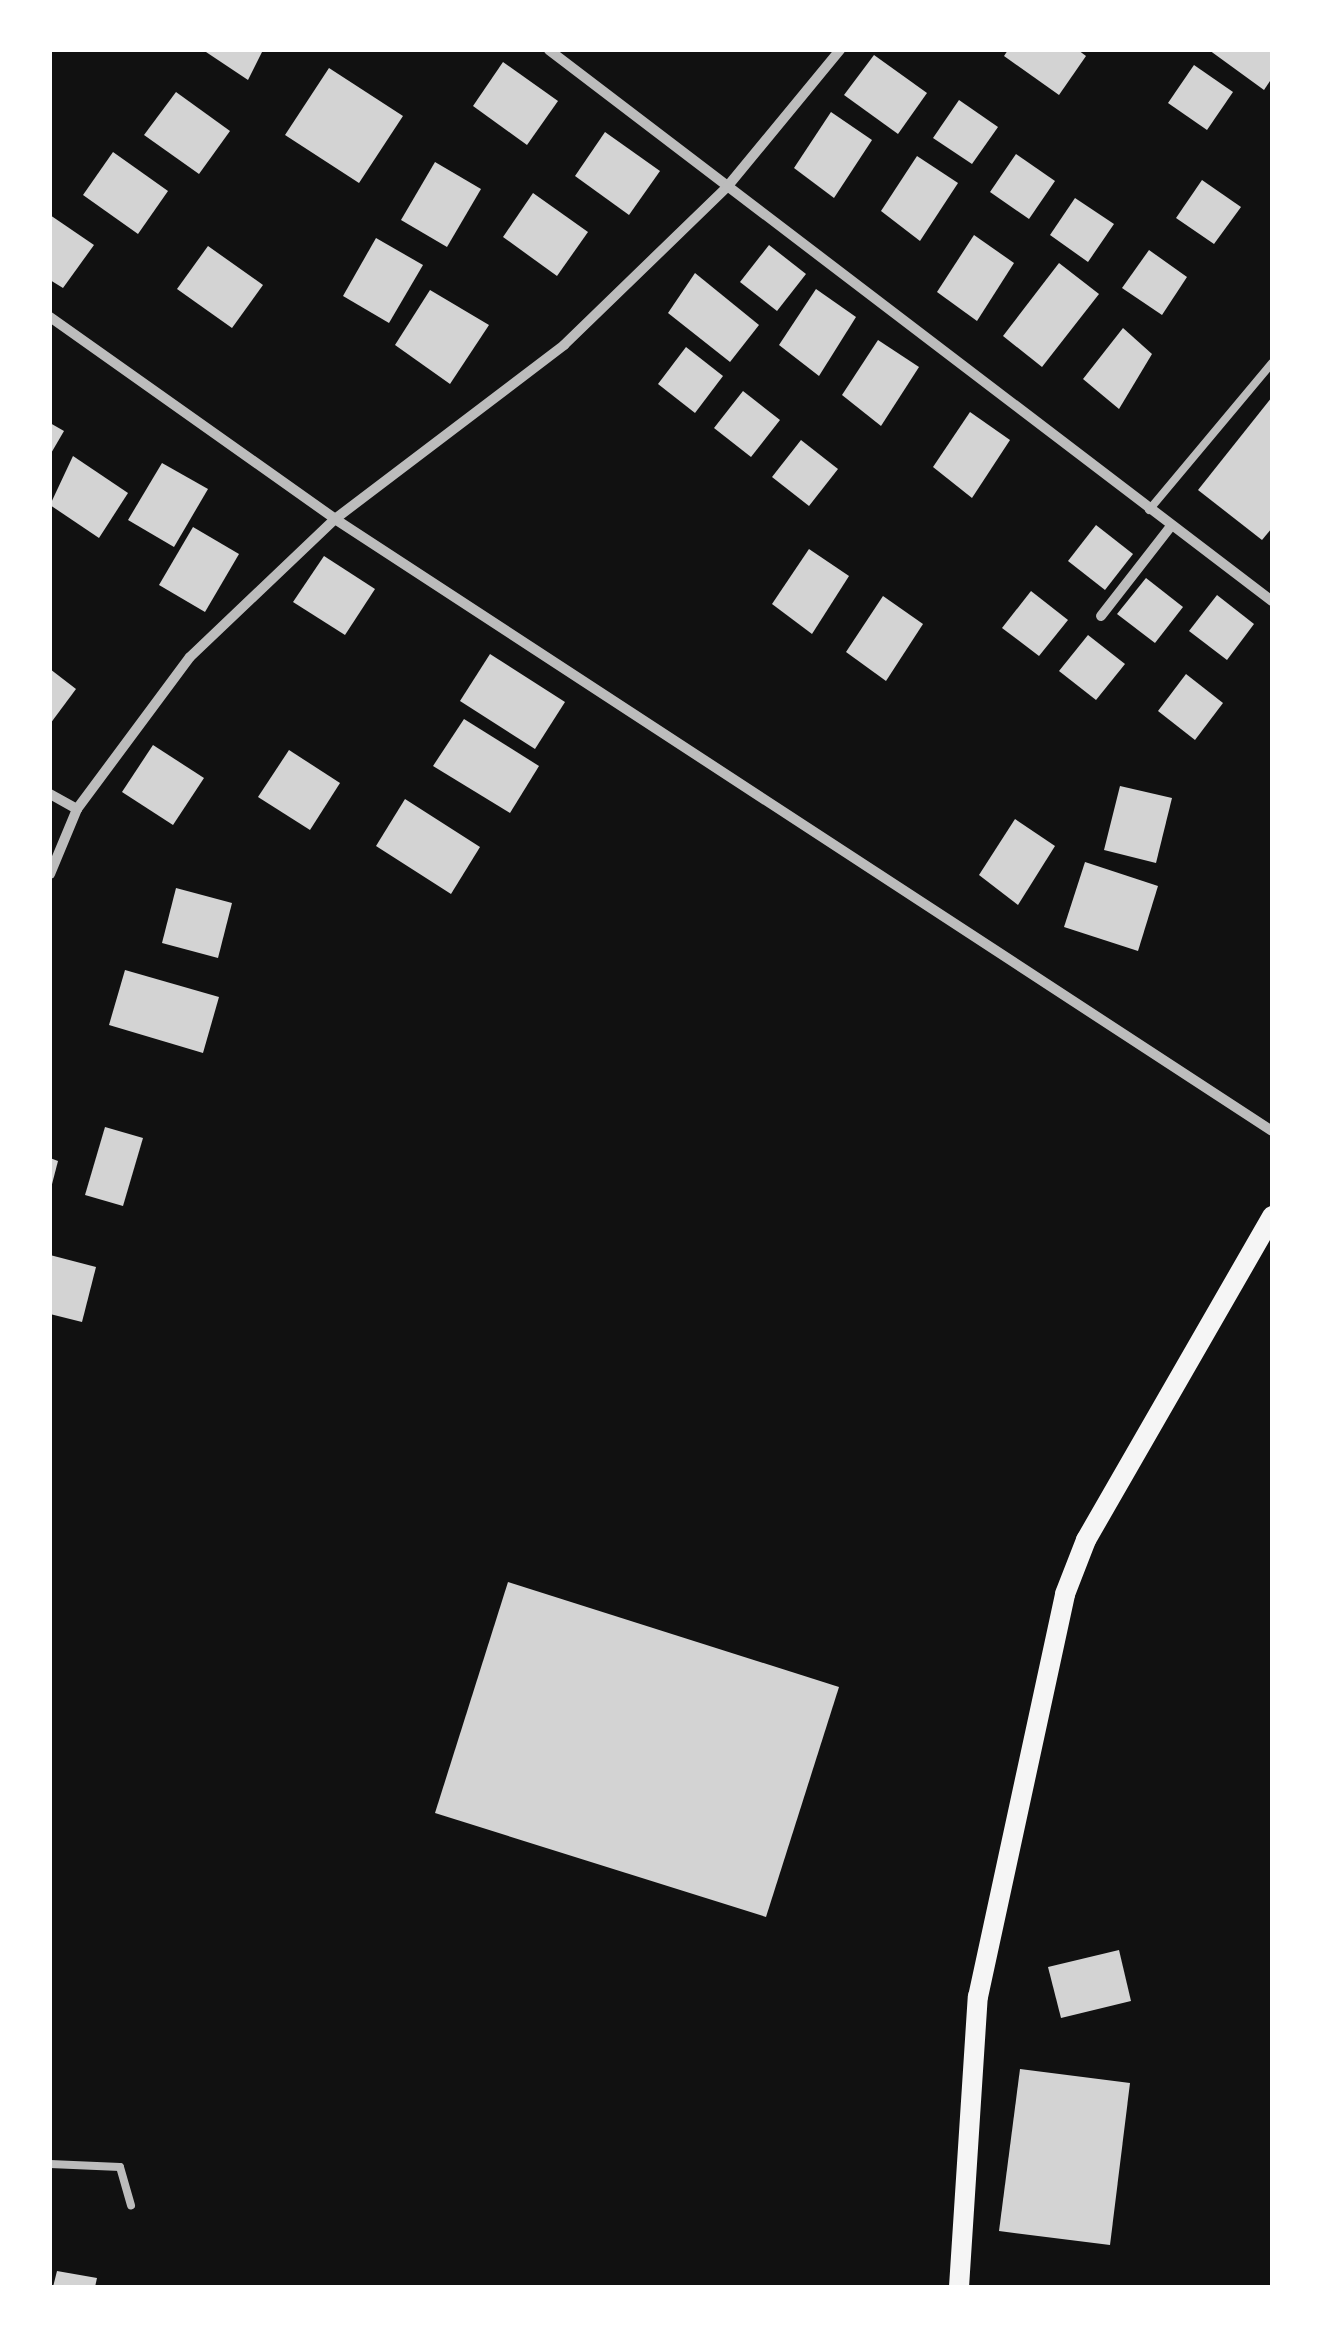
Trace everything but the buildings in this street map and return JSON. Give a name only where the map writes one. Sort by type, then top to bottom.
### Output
[{"type":"main road","points":[[958,2287],[978,1997],[1065,1594],[1086,1540],[1272,1216]]},
{"type":"street","points":[[550,50],[1272,601]]},
{"type":"street","points":[[50,874],[77,809],[190,657],[335,519],[564,345],[727,186],[840,50]]},
{"type":"street","points":[[50,317],[335,519],[1272,1132]]},
{"type":"street","points":[[1101,616],[1171,526]]},
{"type":"street","points":[[50,794],[77,809]]},
{"type":"lane","points":[[1150,510],[1272,364]]},
{"type":"lane","points":[[50,2164],[120,2167],[131,2205]]}]
